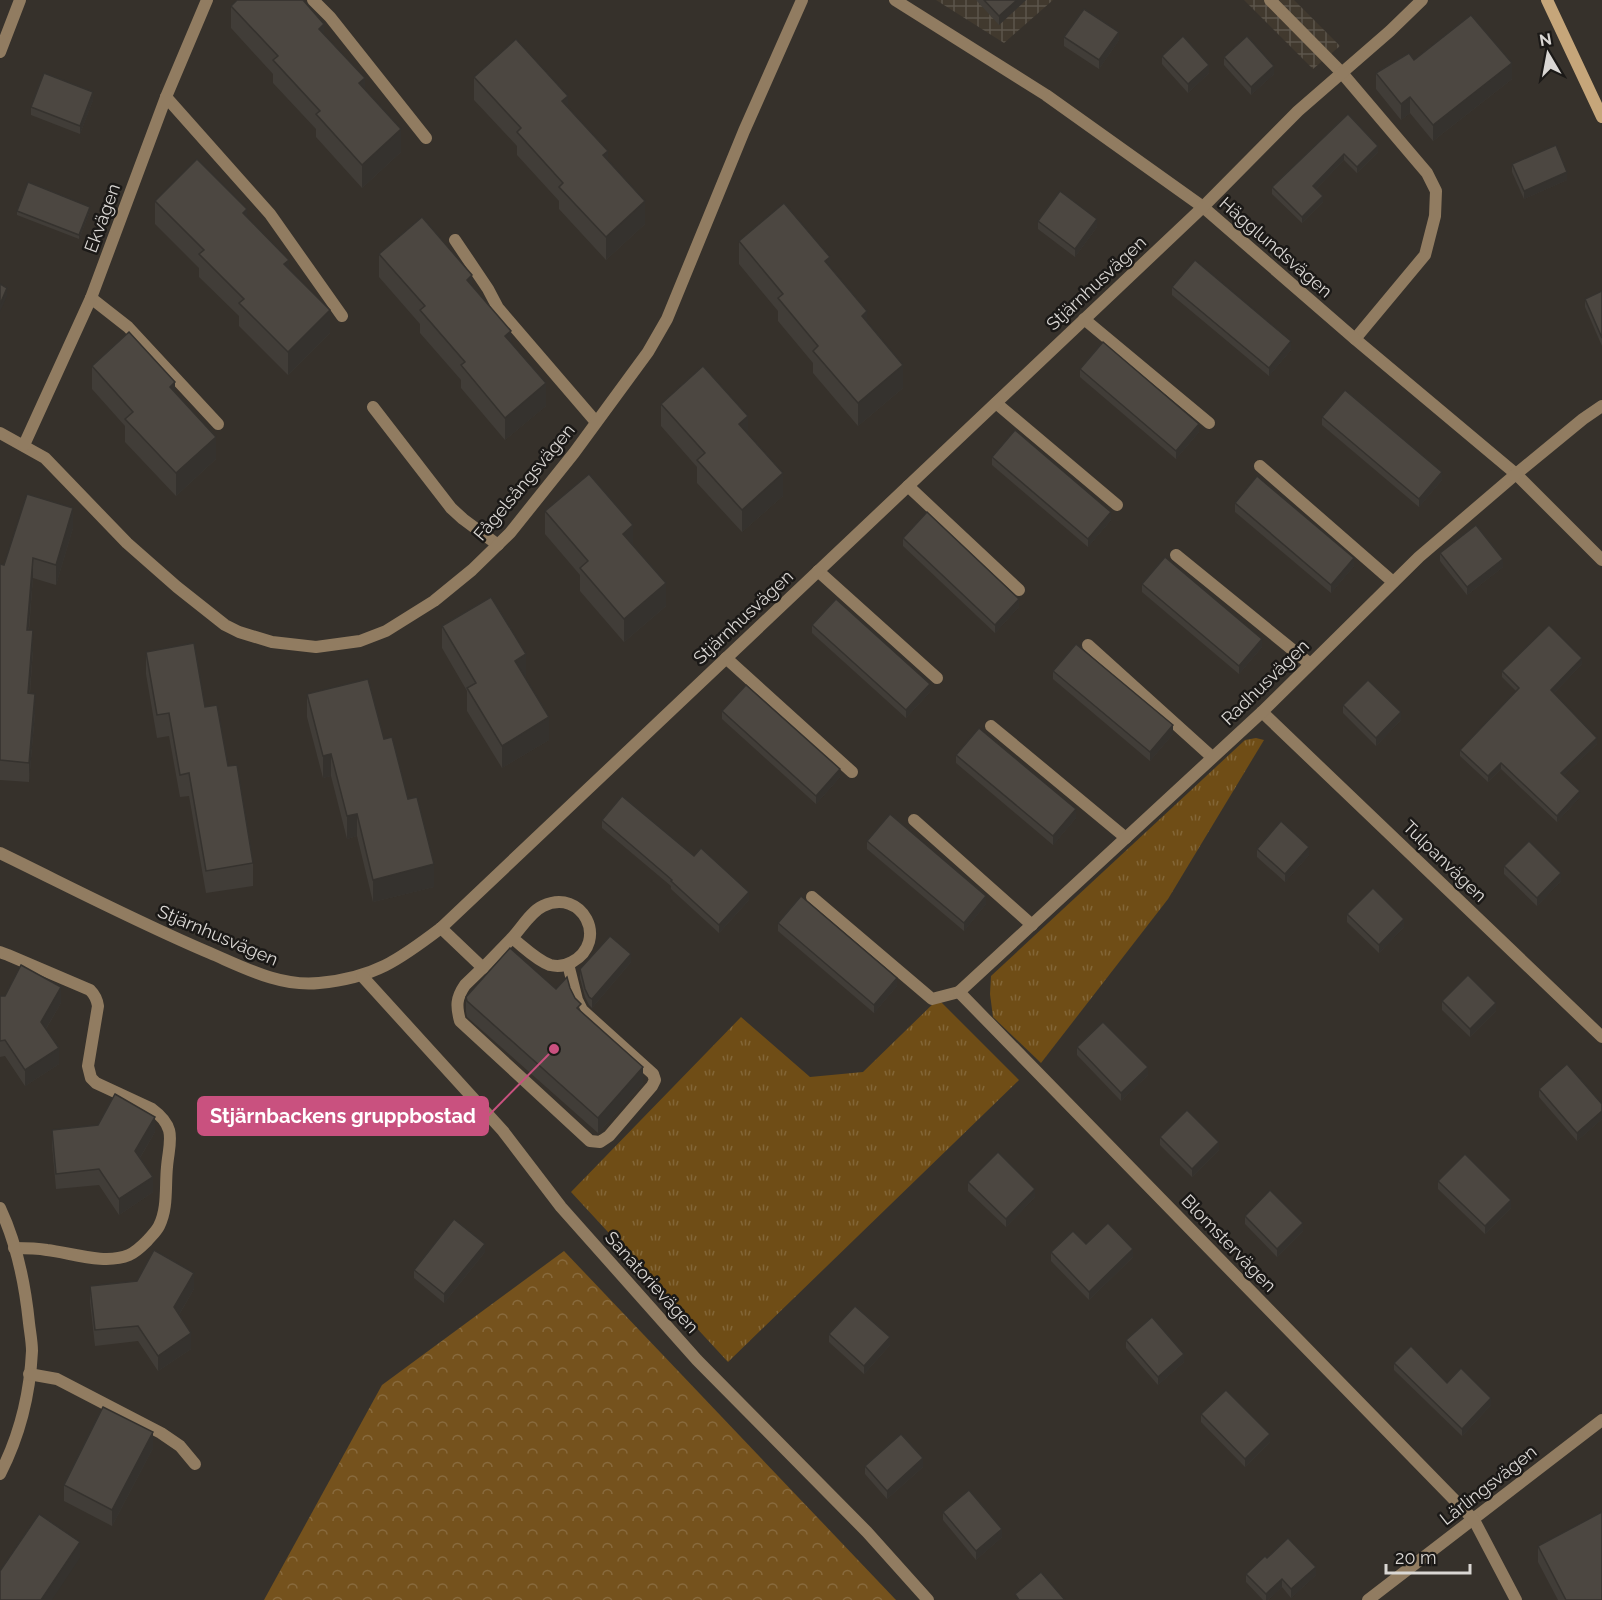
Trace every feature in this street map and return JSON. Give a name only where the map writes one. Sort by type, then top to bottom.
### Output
[{"type":"main road","points":[[1546,0],[1602,117]]},
{"type":"street","points":[[0,52],[20,0]]},
{"type":"street","name":"Ekvägen","points":[[24,446],[91,298],[166,97],[207,0]]},
{"type":"street","points":[[314,0],[426,138]]},
{"type":"street","name":"Fågelsångsvägen","points":[[0,433],[45,459],[127,543],[225,625],[239,632],[272,642],[316,647],[360,641],[386,631],[434,601],[472,570],[510,533],[648,352],[667,319],[744,131],[802,0]]},
{"type":"street","name":"Hägglundsvägen","points":[[895,0],[1046,95],[1203,207],[1354,339],[1516,474],[1602,560]]},
{"type":"street","points":[[1270,0],[1342,73],[1427,173],[1436,191],[1435,216],[1425,255],[1354,339]]},
{"type":"street","name":"Stjärnhusvägen","points":[[0,853],[172,937],[268,978],[298,984],[318,984],[362,976],[405,955],[441,927],[1203,207],[1298,111],[1422,0]]},
{"type":"street","points":[[166,97],[270,214],[342,316]]},
{"type":"street","points":[[455,240],[498,308],[596,422]]},
{"type":"street","points":[[91,298],[128,327],[218,424]]},
{"type":"street","points":[[1084,319],[1209,423]]},
{"type":"street","points":[[996,402],[1117,505]]},
{"type":"street","name":"Radhusvägen","points":[[959,993],[1262,712],[1419,557],[1516,474],[1602,406]]},
{"type":"street","points":[[373,407],[452,508],[498,545]]},
{"type":"street","points":[[1260,466],[1393,582]]},
{"type":"street","points":[[908,486],[1019,590]]},
{"type":"street","points":[[1176,555],[1310,664]]},
{"type":"street","points":[[818,571],[937,678]]},
{"type":"street","points":[[1088,645],[1212,757]]},
{"type":"street","points":[[726,658],[852,772]]},
{"type":"street","name":"Tulpanvägen","points":[[1262,712],[1602,1037]]},
{"type":"street","points":[[991,726],[1126,838]]},
{"type":"street","points":[[914,820],[1032,925]]},
{"type":"street","points":[[812,897],[932,999],[959,993]]},
{"type":"street","points":[[512,938],[544,962],[560,966],[577,959],[583,953],[588,946],[590,927],[582,911],[575,905],[549,903],[537,909],[465,985],[457,1002],[456,1010],[460,1021],[590,1141],[600,1142],[609,1136],[652,1086],[653,1074],[582,1010],[577,1000],[568,964]]},
{"type":"street","points":[[441,927],[483,968]]},
{"type":"street","points":[[0,952],[90,990],[97,999],[98,1006],[88,1066],[91,1078],[96,1083],[160,1115],[169,1131],[171,1143],[167,1165],[166,1201],[159,1226],[140,1248],[130,1254],[115,1258],[15,1248]]},
{"type":"street","name":"Sanatorievägen","points":[[362,976],[503,1131],[561,1206],[697,1360],[867,1532],[928,1600]]},
{"type":"street","name":"Blomstervägen","points":[[959,993],[1474,1520],[1516,1600]]},
{"type":"street","points":[[0,1208],[15,1248],[26,1291],[32,1349],[21,1419],[9,1456],[0,1474]]},
{"type":"street","points":[[29,1374],[57,1380],[161,1433],[180,1446],[195,1464]]},
{"type":"street","name":"Lärlingsvägen","points":[[1368,1600],[1602,1420]]},
{"type":"shaded area","points":[[936,0],[1053,0],[1004,43]]},
{"type":"shaded area","points":[[1244,0],[1294,0],[1340,46],[1313,69]]},
{"type":"green space","points":[[1256,738],[1264,740],[1168,899],[1041,1063],[993,1017],[990,994],[991,976],[1245,740]]},
{"type":"green space","points":[[938,999],[1019,1080],[728,1362],[571,1192],[741,1017],[810,1077],[863,1072]]},
{"type":"green space","points":[[564,1251],[896,1600],[264,1600],[382,1385]]},
{"type":"building","points":[[237,0],[303,0],[324,24],[319,29],[365,78],[359,83],[401,129],[362,165],[316,114],[320,111],[273,60],[278,56],[231,6]]},
{"type":"building","points":[[984,0],[1017,0],[999,16]]},
{"type":"building","points":[[1084,9],[1119,32],[1099,60],[1064,37]]},
{"type":"building","points":[[1471,15],[1512,63],[1433,125],[1410,97],[1401,104],[1376,73],[1409,53],[1414,60]]},
{"type":"building","points":[[1183,36],[1209,65],[1188,84],[1162,56]]},
{"type":"building","points":[[1247,36],[1274,66],[1251,87],[1224,57]]},
{"type":"building","points":[[516,39],[568,96],[562,101],[608,151],[603,155],[645,201],[606,237],[559,187],[563,183],[517,132],[521,128],[474,77]]},
{"type":"building","points":[[44,73],[93,92],[80,126],[31,107]]},
{"type":"building","points":[[1348,114],[1378,146],[1357,167],[1344,154],[1313,186],[1323,196],[1302,217],[1272,187]]},
{"type":"building","points":[[1556,145],[1567,172],[1524,191],[1512,164]]},
{"type":"building","points":[[197,159],[247,209],[243,213],[289,260],[284,264],[330,310],[288,352],[239,303],[244,299],[199,254],[204,250],[155,201]]},
{"type":"building","points":[[28,182],[90,207],[79,235],[17,211]]},
{"type":"building","points":[[1060,191],[1097,219],[1075,249],[1038,221]]},
{"type":"building","points":[[784,203],[830,257],[825,261],[867,311],[862,316],[903,365],[858,403],[813,351],[818,346],[778,298],[783,294],[739,241]]},
{"type":"building","points":[[422,217],[472,275],[467,280],[511,331],[505,336],[546,383],[505,418],[461,365],[465,362],[420,310],[425,306],[379,254]]},
{"type":"building","points":[[1195,260],[1291,341],[1269,368],[1172,287]]},
{"type":"building","points":[[0,284],[7,288],[0,304]]},
{"type":"building","points":[[1602,291],[1602,338],[1585,299]]},
{"type":"building","points":[[129,332],[175,382],[170,387],[216,437],[176,473],[125,419],[133,412],[92,366]]},
{"type":"building","points":[[1103,342],[1199,424],[1176,451],[1080,369]]},
{"type":"building","points":[[703,366],[748,416],[739,424],[783,473],[742,510],[697,460],[705,453],[661,404]]},
{"type":"building","points":[[1345,390],[1442,472],[1419,499],[1322,417]]},
{"type":"building","points":[[1015,430],[1111,512],[1088,539],[992,457]]},
{"type":"building","points":[[589,474],[633,525],[623,534],[666,583],[624,619],[580,568],[588,561],[545,511]]},
{"type":"building","points":[[1257,476],[1354,558],[1331,585],[1235,503]]},
{"type":"building","points":[[27,494],[73,508],[56,565],[33,558],[27,630],[33,630],[28,693],[35,694],[29,763],[0,760],[0,564],[4,565]]},
{"type":"building","points":[[927,512],[1019,599],[995,625],[903,538]]},
{"type":"building","points":[[1476,525],[1503,559],[1467,587],[1440,553]]},
{"type":"building","points":[[1165,557],[1262,639],[1239,666],[1142,584]]},
{"type":"building","points":[[491,597],[526,654],[515,661],[549,717],[502,746],[467,688],[476,683],[442,626]]},
{"type":"building","points":[[836,599],[930,684],[906,710],[812,625]]},
{"type":"building","points":[[1549,625],[1582,658],[1551,690],[1597,738],[1561,773],[1580,791],[1557,816],[1501,763],[1488,776],[1460,750],[1519,688],[1502,671]]},
{"type":"building","points":[[194,643],[205,707],[217,705],[228,766],[237,765],[253,863],[206,871],[189,773],[180,775],[169,713],[157,715],[146,652]]},
{"type":"building","points":[[1076,644],[1173,725],[1150,752],[1053,671]]},
{"type":"building","points":[[368,679],[384,739],[392,737],[408,799],[417,797],[434,864],[373,880],[357,814],[347,816],[331,754],[323,756],[307,694]]},
{"type":"building","points":[[1368,680],[1401,712],[1376,738],[1343,705]]},
{"type":"building","points":[[746,685],[840,769],[816,796],[722,711]]},
{"type":"building","points":[[979,728],[1076,809],[1053,836],[956,755]]},
{"type":"building","points":[[622,796],[694,856],[701,848],[749,892],[719,925],[672,880],[602,820]]},
{"type":"building","points":[[890,814],[986,896],[964,923],[867,841]]},
{"type":"building","points":[[1281,821],[1309,847],[1285,874],[1257,849]]},
{"type":"building","points":[[1529,841],[1561,873],[1537,898],[1504,866]]},
{"type":"building","points":[[1373,888],[1404,919],[1379,945],[1347,914]]},
{"type":"building","points":[[801,896],[897,978],[874,1005],[778,923]]},
{"type":"building","points":[[610,936],[631,954],[592,999],[585,989],[580,969]]},
{"type":"building","points":[[510,948],[556,989],[567,977],[575,998],[581,1004],[577,1008],[643,1067],[598,1118],[467,1001],[466,997]]},
{"type":"building","points":[[21,965],[61,987],[41,1022],[59,1048],[25,1070],[5,1040],[0,1041],[0,996],[5,996]]},
{"type":"building","points":[[1468,975],[1496,1003],[1470,1029],[1442,1001]]},
{"type":"building","points":[[1103,1022],[1148,1067],[1121,1093],[1077,1047]]},
{"type":"building","points":[[1567,1064],[1602,1104],[1602,1111],[1577,1133],[1539,1089]]},
{"type":"building","points":[[115,1094],[155,1117],[135,1151],[153,1177],[119,1199],[99,1169],[56,1174],[52,1130],[98,1125]]},
{"type":"building","points":[[1187,1110],[1219,1142],[1192,1169],[1160,1137]]},
{"type":"building","points":[[998,1152],[1035,1189],[1006,1219],[968,1182]]},
{"type":"building","points":[[1465,1154],[1511,1200],[1485,1226],[1438,1181]]},
{"type":"building","points":[[1270,1190],[1303,1223],[1277,1249],[1245,1216]]},
{"type":"building","points":[[454,1219],[485,1244],[444,1294],[414,1270]]},
{"type":"building","points":[[1108,1223],[1133,1249],[1089,1292],[1051,1252],[1073,1231],[1086,1244]]},
{"type":"building","points":[[154,1250],[194,1273],[174,1307],[191,1333],[158,1356],[138,1326],[95,1330],[90,1286],[137,1281]]},
{"type":"building","points":[[855,1306],[890,1337],[864,1366],[829,1334]]},
{"type":"building","points":[[1152,1317],[1184,1354],[1158,1377],[1126,1340]]},
{"type":"building","points":[[1411,1346],[1447,1383],[1461,1368],[1491,1398],[1462,1429],[1394,1363]]},
{"type":"building","points":[[1226,1390],[1270,1434],[1245,1459],[1201,1414]]},
{"type":"building","points":[[103,1407],[153,1432],[112,1510],[64,1485]]},
{"type":"building","points":[[901,1434],[923,1458],[887,1491],[865,1466]]},
{"type":"building","points":[[969,1490],[1002,1529],[976,1551],[943,1512]]},
{"type":"building","points":[[1602,1512],[1602,1600],[1566,1600],[1538,1546]]},
{"type":"building","points":[[39,1514],[80,1542],[41,1600],[0,1600],[0,1571]]},
{"type":"building","points":[[1288,1538],[1316,1567],[1291,1589],[1282,1579],[1266,1594],[1246,1574]]},
{"type":"building","points":[[1041,1572],[1065,1600],[1019,1600],[1015,1594]]},
{"type":"place","name":"Stjärnbackens gruppbostad","points":[[554,1049]]}]
